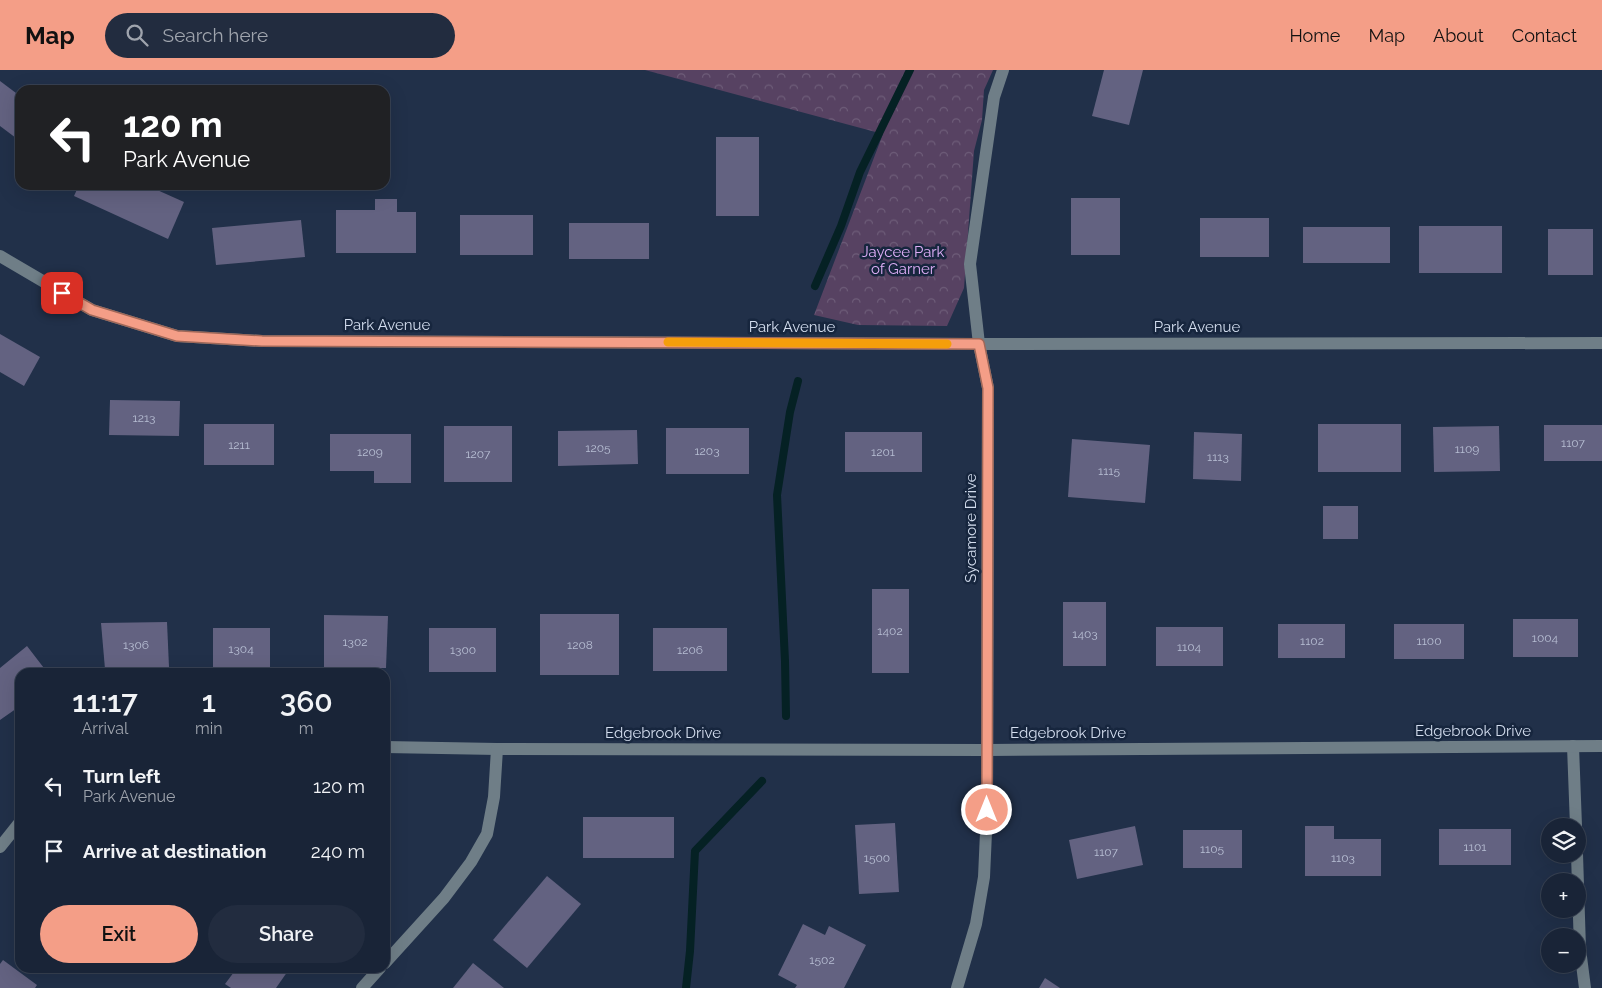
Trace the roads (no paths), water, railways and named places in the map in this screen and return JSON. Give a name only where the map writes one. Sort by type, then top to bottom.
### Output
[{"type":"street","name":"Sycamore Drive","points":[[957,988],[976,924],[984,877],[987,810],[988,388],[979,344],[970,264],[994,97],[1004,70]]},
{"type":"street","name":"Park Avenue","points":[[0,256],[92,310],[177,336],[272,341],[979,344],[1602,343]]},
{"type":"street","points":[[1573,746],[1576,818]]},
{"type":"street","name":"Edgebrook Drive","points":[[390,747],[986,750],[1602,746]]},
{"type":"street","points":[[390,957],[444,898],[471,862],[487,834],[494,797],[497,749]]},
{"type":"street","points":[[0,847],[15,828]]},
{"type":"street","points":[[1577,863],[1580,949],[1584,988]]},
{"type":"street","points":[[362,988],[376,973]]},
{"type":"waterway","points":[[815,286],[841,226],[860,172],[910,70]]},
{"type":"waterway","points":[[786,716],[777,495],[790,412],[798,381]]},
{"type":"waterway","points":[[686,988],[690,951],[695,851],[762,781]]},
{"type":"park label","name":"Jaycee Park of Garner","points":[[903,260]]}]
